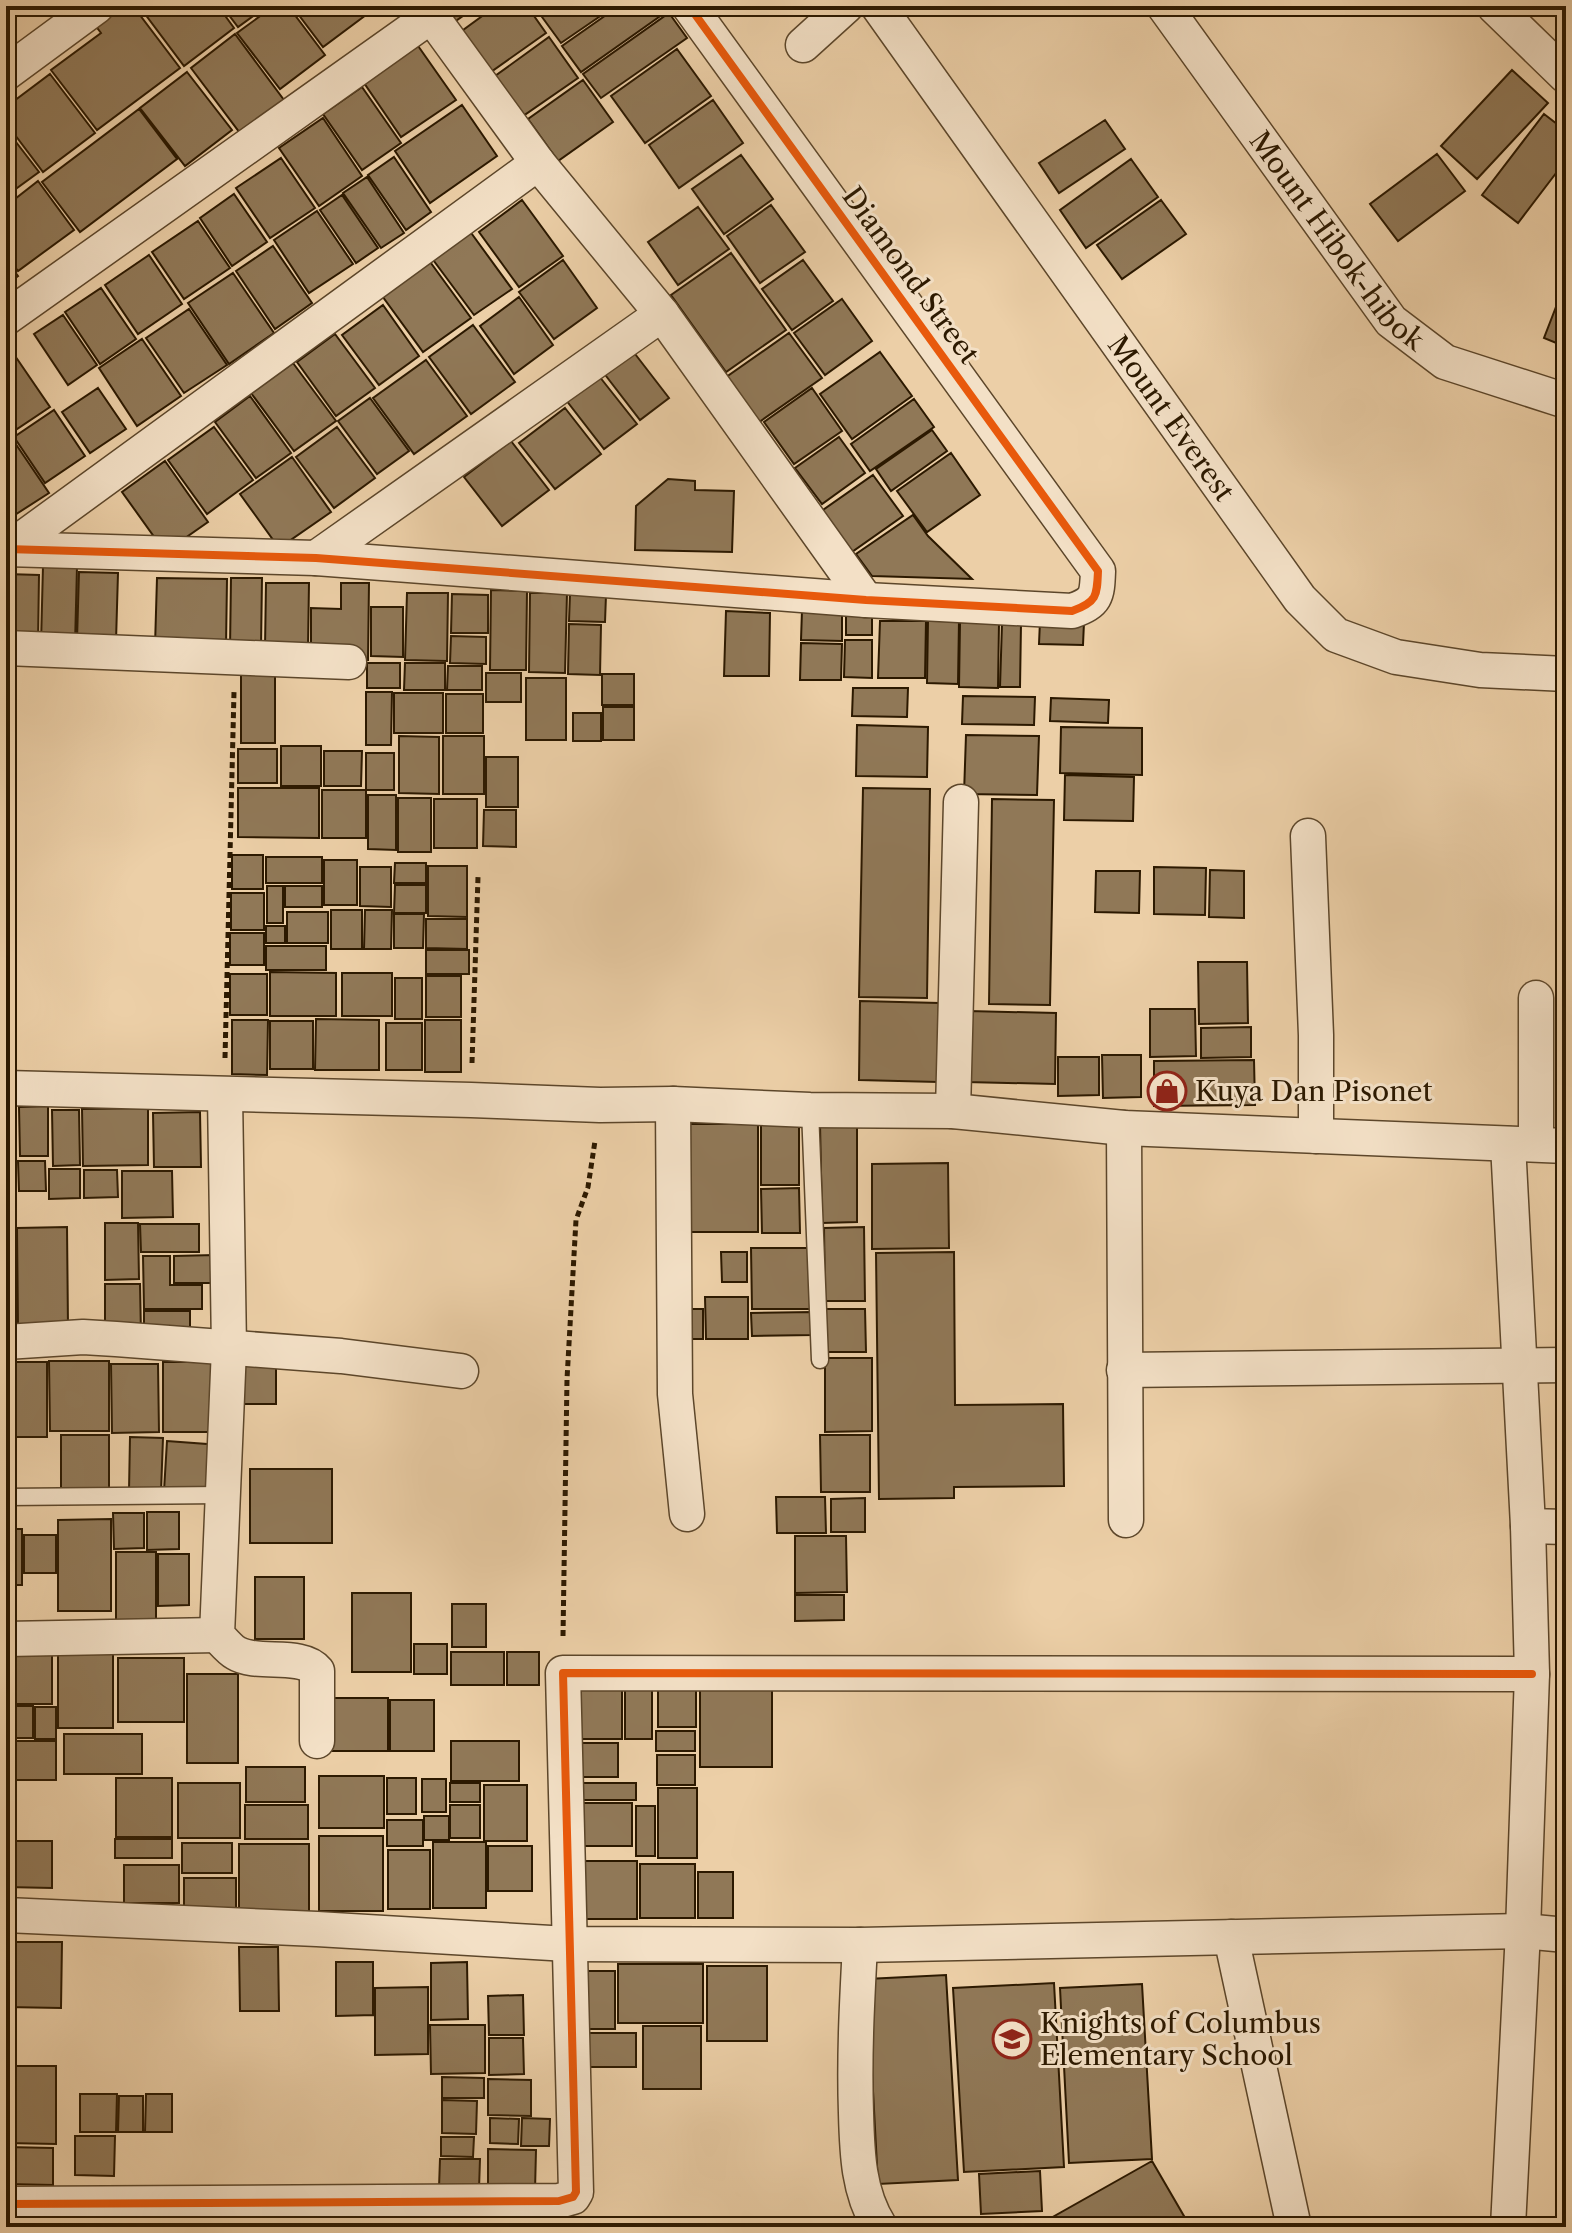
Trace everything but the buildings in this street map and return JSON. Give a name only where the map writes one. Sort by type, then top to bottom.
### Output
[{"type":"street","points":[[6,73],[97,6]]},
{"type":"street","name":"Diamond Street","points":[[689,6],[1098,571],[1097,593],[1088,605],[1072,611],[866,600]]},
{"type":"street","points":[[803,45],[846,6]]},
{"type":"street","name":"Mount Everest","points":[[878,6],[1300,599],[1336,635],[1396,657],[1480,670],[1566,674]]},
{"type":"street","name":"Mount Hibok-hibok","points":[[1164,6],[1391,321],[1445,362],[1566,401]]},
{"type":"street","points":[[1494,6],[1566,76]]},
{"type":"street","points":[[6,318],[427,11],[538,163],[662,314],[866,600]]},
{"type":"street","points":[[7,550],[538,163]]},
{"type":"street","points":[[316,558],[662,314]]},
{"type":"street","points":[[7,550],[316,558],[866,600]]},
{"type":"street","points":[[6,648],[349,662]]},
{"type":"street","points":[[953,1111],[961,802]]},
{"type":"street","points":[[1308,836],[1316,1035],[1316,1136]]},
{"type":"street","points":[[1508,2227],[1532,1674],[1520,1366],[1537,1145],[1536,998]]},
{"type":"street","points":[[6,1088],[600,1105],[953,1111],[1124,1128],[1537,1145]]},
{"type":"street","points":[[217,1635],[229,1348],[225,1095]]},
{"type":"street","points":[[673,1104],[675,1394],[687,1514]]},
{"type":"street","points":[[1124,1128],[1126,1520]]},
{"type":"street","points":[[6,1342],[83,1337],[341,1356],[461,1371]]},
{"type":"street","points":[[1124,1370],[1566,1365]]},
{"type":"street","points":[[1528,1526],[1566,1527]]},
{"type":"street","points":[[6,1639],[217,1635],[237,1654],[249,1658],[304,1662],[317,1671],[317,1741]]},
{"type":"street","points":[[6,2204],[570,2199],[576,2192],[563,1673],[1532,1674]]},
{"type":"street","points":[[6,1915],[568,1944],[860,1945],[1523,1931],[1566,1935]]},
{"type":"street","points":[[1231,1937],[1294,2227]]},
{"type":"street","points":[[860,1945],[854,2071],[858,2167],[872,2215],[880,2227]]},
{"type":"lane","points":[[810,1110],[820,1360]]},
{"type":"lane","points":[[6,1497],[223,1495]]},
{"type":"path","points":[[225,1095],[234,658]]},
{"type":"path","points":[[471,1100],[478,877]]},
{"type":"path","points":[[563,1673],[567,1379],[576,1220],[588,1187],[600,1105]]},
{"type":"cycle path","points":[[6,549],[316,558],[866,600],[1072,611],[1091,601],[1096,592],[1098,571],[689,6]]},
{"type":"cycle path","points":[[6,2204],[559,2201],[573,2197],[576,2192],[563,1673],[1532,1674]]},
{"type":"place","name":"Kuya Dan Pisonet","points":[[1167,1091]]},
{"type":"place","name":"Knights of Columbus Elementary School","points":[[1012,2039]]}]
